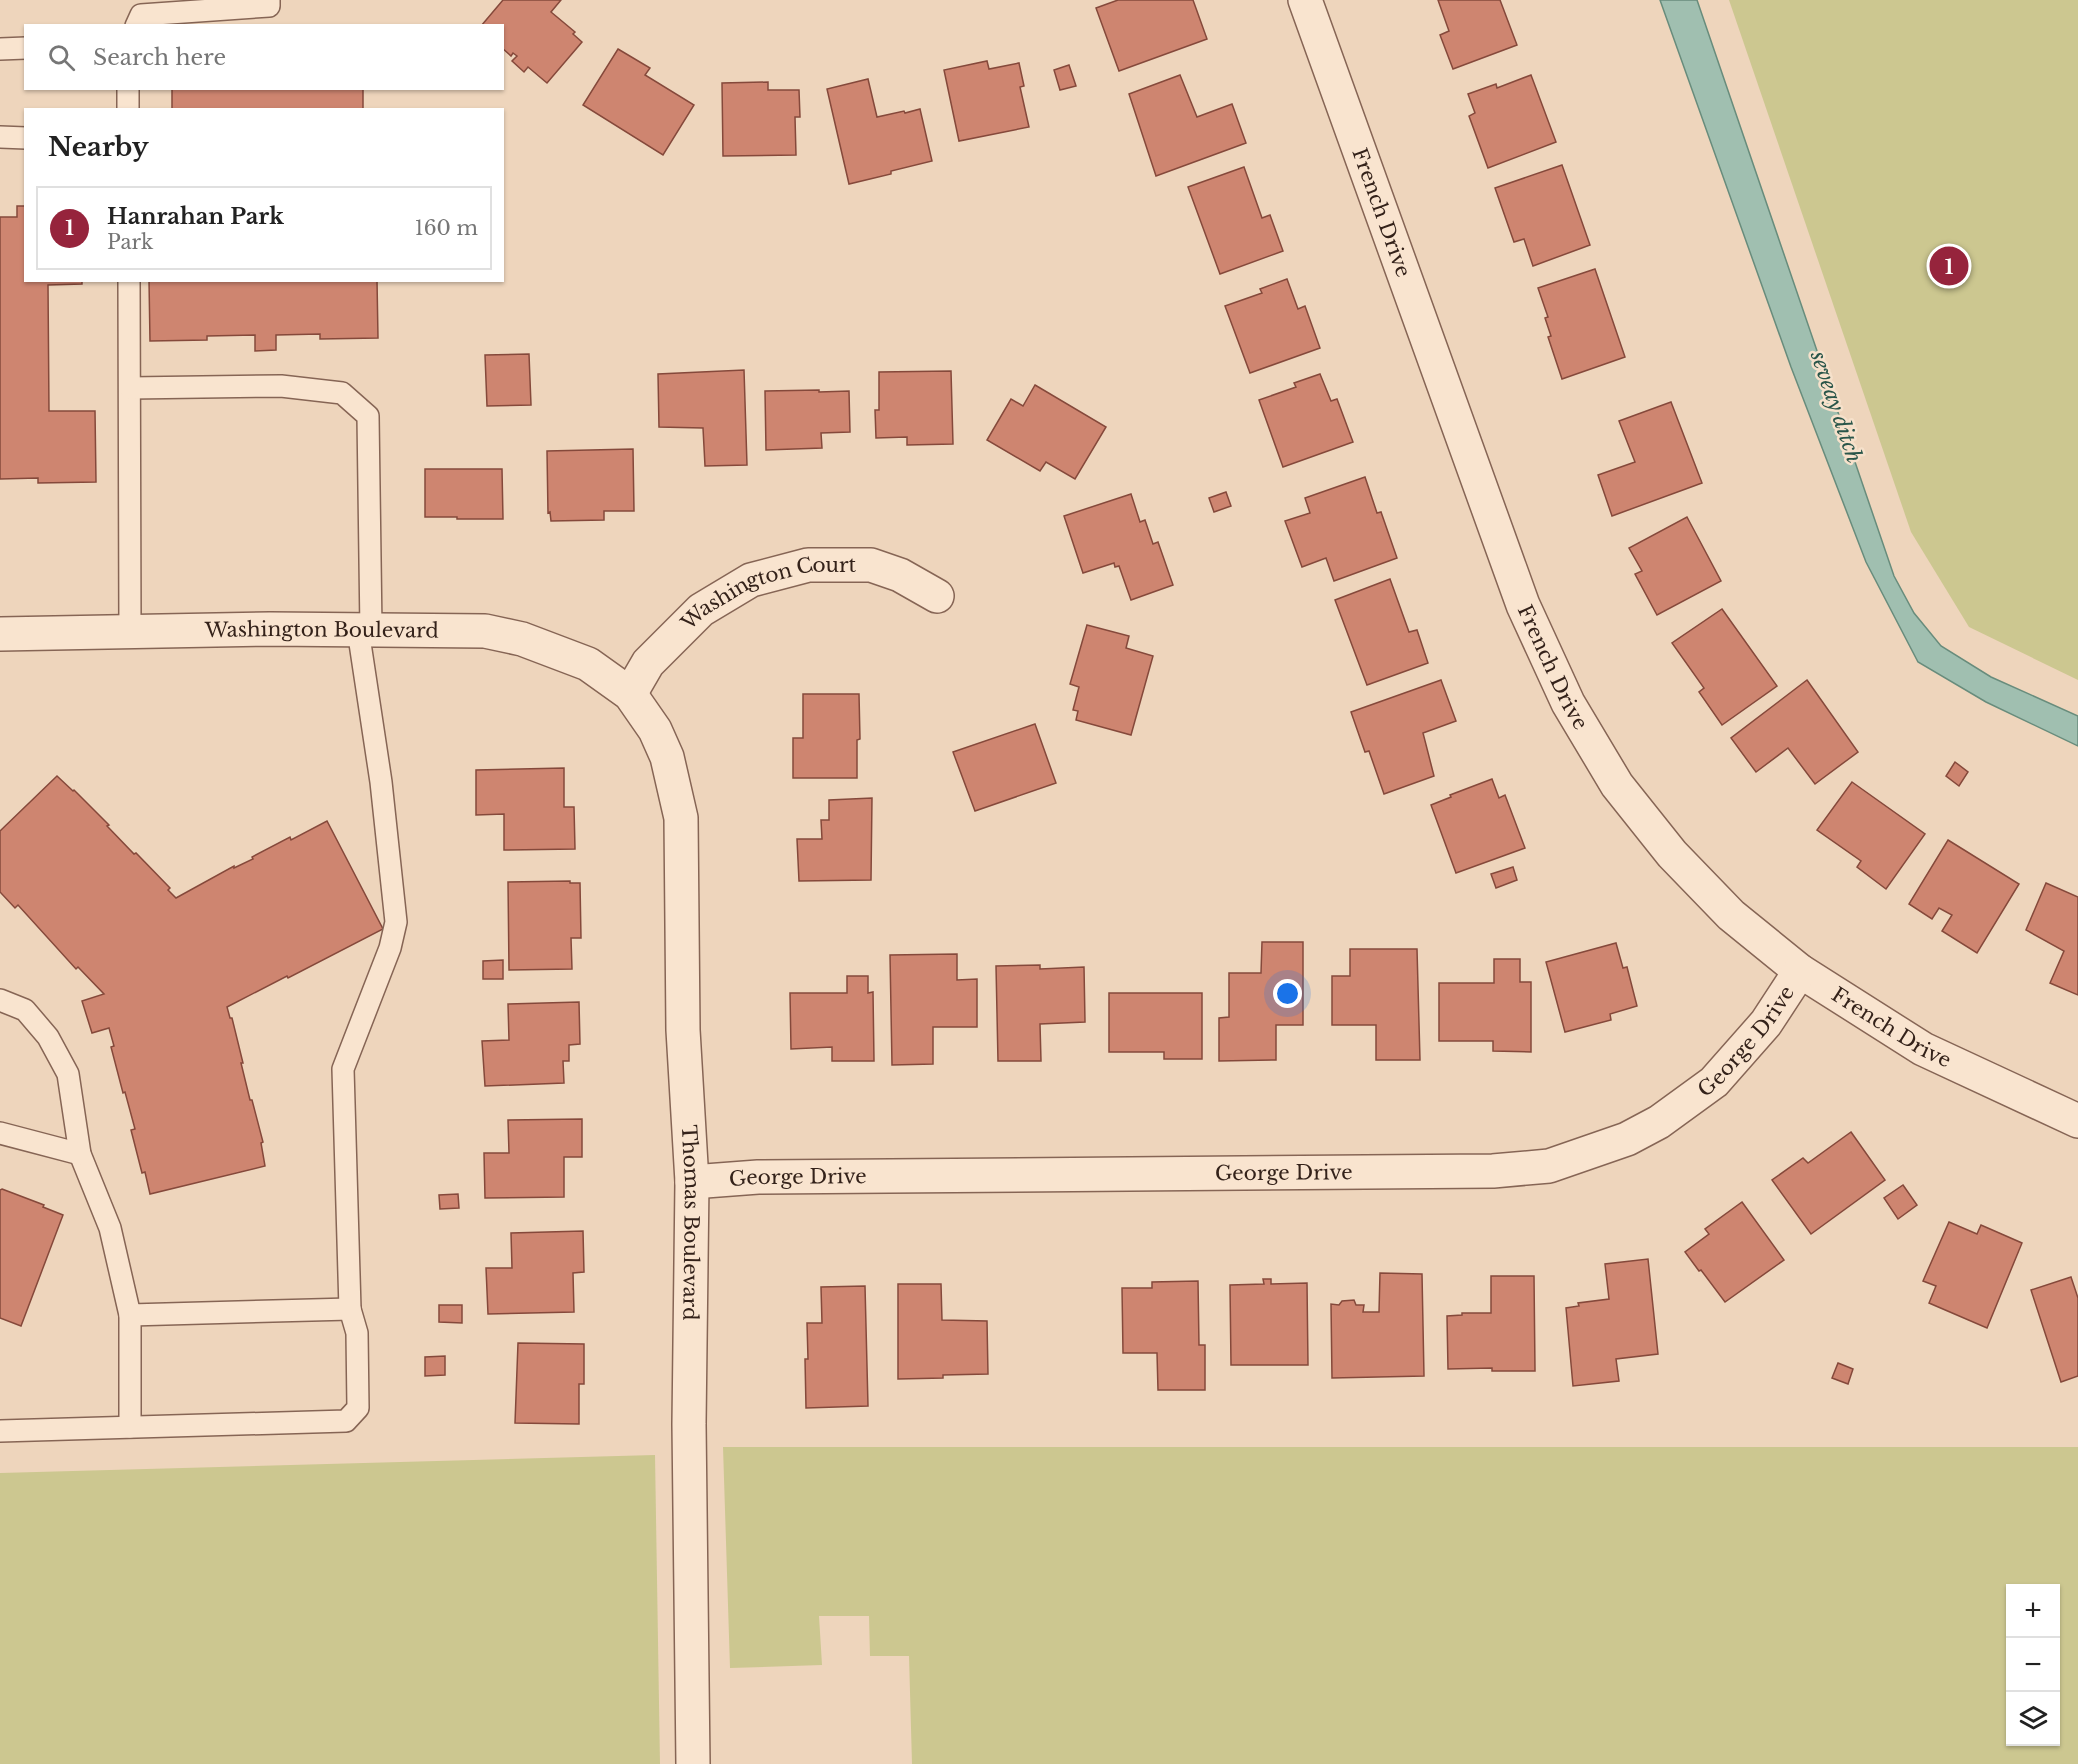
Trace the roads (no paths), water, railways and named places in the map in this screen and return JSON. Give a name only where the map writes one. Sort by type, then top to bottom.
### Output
[{"type":"street","name":"French Drive","points":[[1305,0],[1523,605],[1568,703],[1617,785],[1672,854],[1731,915],[1800,971],[1923,1049],[2078,1121]]},
{"type":"street","name":"Washington Court","points":[[630,694],[648,663],[701,610],[751,580],[808,565],[871,565],[900,575],[937,596]]},
{"type":"street","name":"Washington Boulevard","points":[[0,634],[270,629],[485,631],[522,639],[588,664],[630,694]]},
{"type":"street","name":"Thomas Boulevard","points":[[630,694],[655,730],[667,757],[681,818],[683,1030],[692,1182],[690,1436],[693,1764]]},
{"type":"street","name":"George Drive","points":[[692,1182],[758,1177],[1492,1172],[1549,1166],[1627,1139],[1659,1122],[1714,1082],[1766,1023],[1800,971]]},
{"type":"lane","points":[[137,24],[141,15],[269,6],[269,0]]},
{"type":"lane","points":[[0,49],[24,48]]},
{"type":"lane","points":[[128,90],[128,108]]},
{"type":"lane","points":[[0,137],[24,138]]},
{"type":"lane","points":[[129,282],[130,632]]},
{"type":"lane","points":[[0,1431],[346,1421],[358,1408],[357,1333],[350,1309],[343,1069],[390,948],[396,922],[365,630],[368,416],[342,393],[332,391],[281,386],[130,388]]},
{"type":"lane","points":[[0,1000],[25,1010],[48,1038],[68,1074],[80,1154],[110,1228],[130,1315],[130,1427]]},
{"type":"lane","points":[[0,1133],[80,1154]]},
{"type":"lane","points":[[130,1315],[350,1309]]},
{"type":"water","name":"seveay ditch","points":[[1660,0],[1697,0],[1894,576],[1914,613],[1941,646],[1991,677],[2078,716],[2078,746],[1986,702],[1918,662],[1866,562],[1791,367]]},
{"type":"place","name":"Hanrahan Park","points":[[1949,266]]}]
